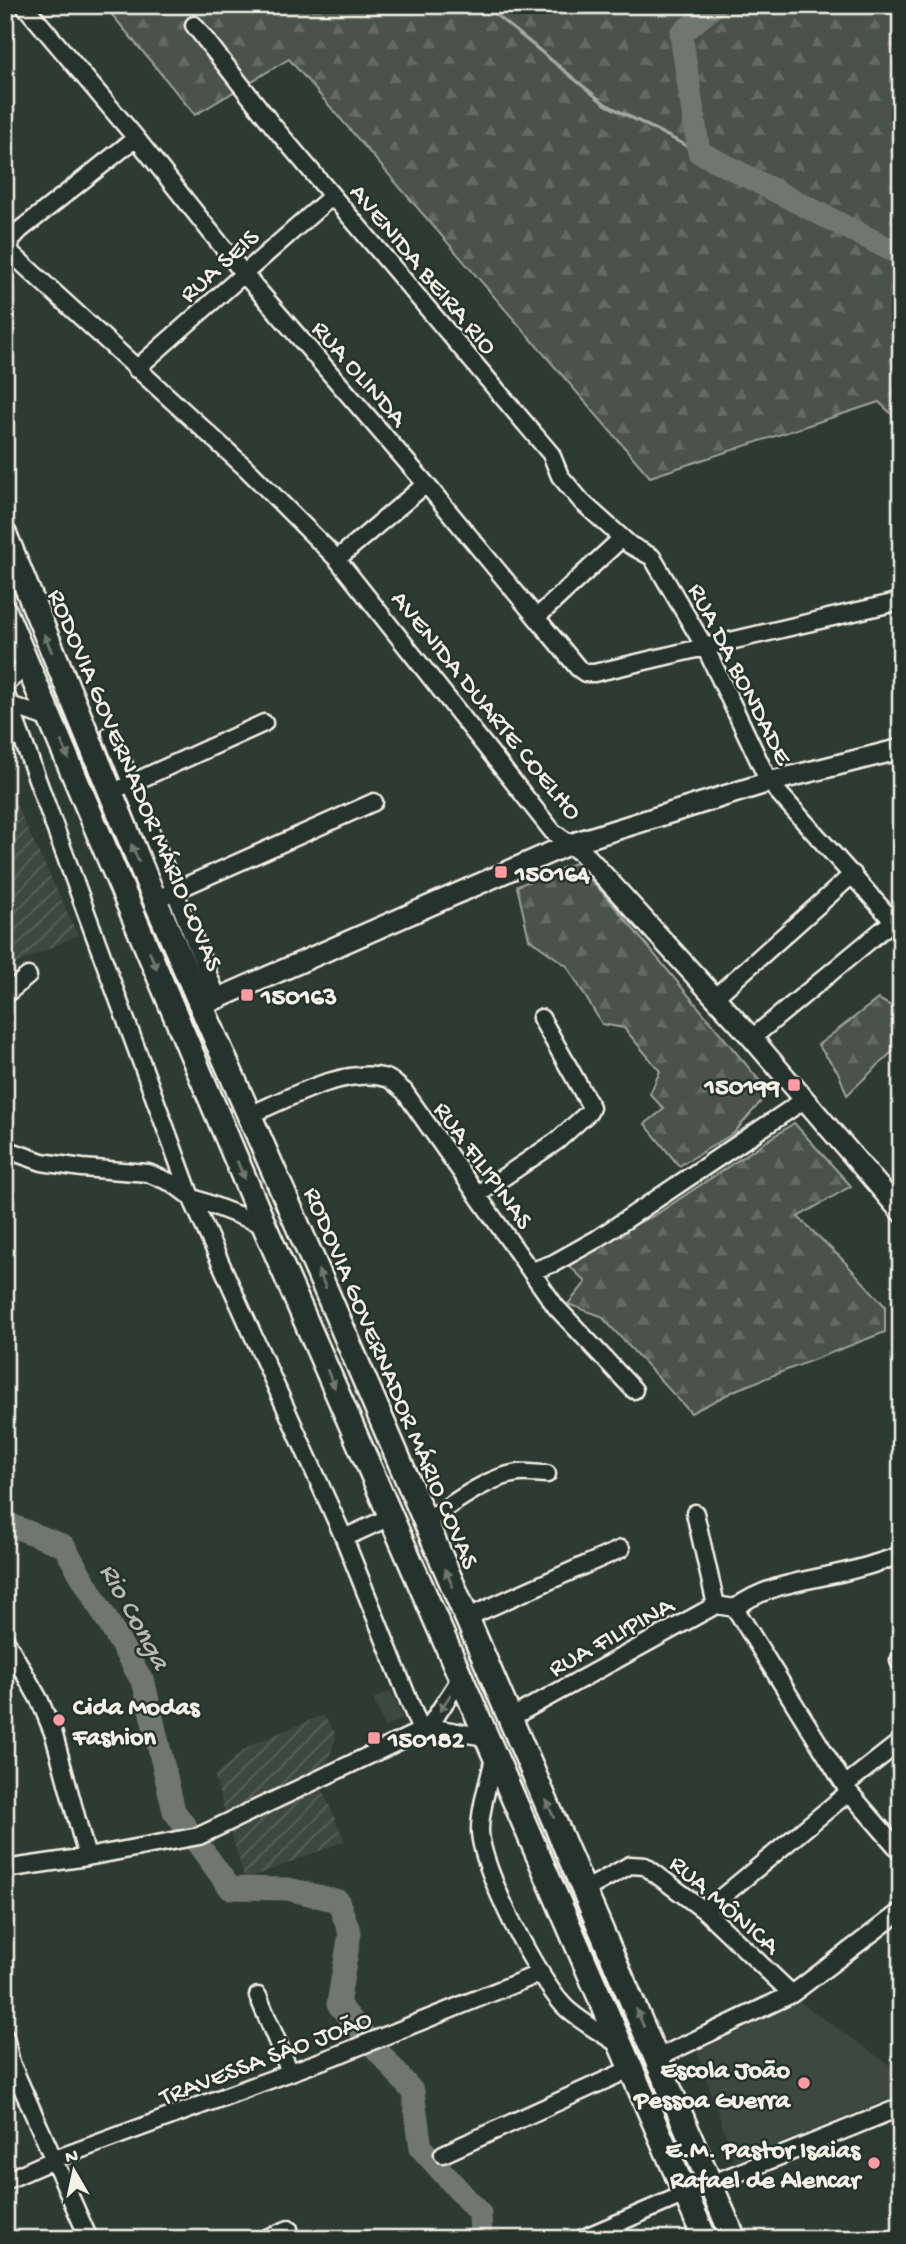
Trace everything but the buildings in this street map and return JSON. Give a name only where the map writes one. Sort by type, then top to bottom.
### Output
[{"type":"highway","name":"RODOVIA GOVERNADOR MÁRIO COVAS","points":[[5,535],[110,792],[164,895],[210,1002],[250,1115],[734,2239]]},
{"type":"highway","points":[[5,612],[264,1225],[705,2239]]},
{"type":"main road","points":[[210,1002],[570,844],[769,782],[901,749]]},
{"type":"main road","name":"AVENIDA DUARTE COELHO","points":[[570,844],[583,853],[752,1038],[901,1212]]},
{"type":"street","name":"RUA OLINDA","points":[[24,5],[136,138],[244,274],[426,484],[578,668],[585,673],[594,673],[706,649]]},
{"type":"street","name":"AVENIDA BEIRA RIO","points":[[194,25],[274,127],[551,454],[568,487],[622,538]]},
{"type":"street","name":"AVENIDA DUARTE COELHO","points":[[136,138],[20,230],[9,246],[11,253],[248,470],[337,559],[553,832],[570,844]]},
{"type":"street","name":"RUA SEIS","points":[[136,369],[332,196]]},
{"type":"street","points":[[337,559],[426,484]]},
{"type":"street","points":[[537,617],[622,538]]},
{"type":"street","name":"RUA DA BONDADE","points":[[622,538],[652,557],[706,649],[769,782],[898,922]]},
{"type":"street","points":[[706,649],[901,601]]},
{"type":"street","points":[[5,684],[28,665]]},
{"type":"street","points":[[7,700],[52,720]]},
{"type":"street","points":[[7,700],[191,1197],[344,1538],[425,1729]]},
{"type":"street","points":[[110,792],[264,723]]},
{"type":"street","points":[[111,733],[132,783],[164,895],[374,802]]},
{"type":"street","points":[[714,998],[853,874]]},
{"type":"street","points":[[752,1038],[898,922]]},
{"type":"street","points":[[5,995],[27,976]]},
{"type":"street","points":[[477,1195],[557,1141],[589,1112],[591,1107],[541,1018]]},
{"type":"street","name":"RUA FILIPINAS","points":[[250,1115],[315,1086],[346,1078],[373,1076],[389,1079],[404,1091],[556,1307],[634,1390]]},
{"type":"street","points":[[532,1271],[554,1263],[597,1239],[804,1100]]},
{"type":"street","points":[[5,1149],[42,1162],[148,1173],[172,1183],[191,1197],[264,1225]]},
{"type":"street","points":[[425,1522],[496,1479],[518,1473],[547,1474]]},
{"type":"street","points":[[695,1513],[716,1605]]},
{"type":"street","points":[[344,1538],[390,1517]]},
{"type":"street","points":[[467,1618],[621,1549]]},
{"type":"street","points":[[901,1555],[849,1571],[775,1587],[758,1593],[735,1608],[847,1789],[901,1852]]},
{"type":"street","name":"RUA FILIPINA","points":[[510,1718],[716,1605],[735,1608]]},
{"type":"street","points":[[5,1639],[40,1701],[54,1735],[87,1857]]},
{"type":"street","points":[[5,1869],[199,1836],[425,1729],[460,1679]]},
{"type":"street","points":[[425,1729],[485,1737]]},
{"type":"street","points":[[705,1911],[901,1741]]},
{"type":"street","points":[[494,1758],[481,1815],[480,1834],[483,1850],[515,1928],[563,2006],[618,2044]]},
{"type":"street","name":"RUA MÔNICA","points":[[585,1890],[630,1866],[645,1866],[705,1911],[792,1994]]},
{"type":"street","points":[[657,2058],[792,1994],[901,1911]]},
{"type":"street","name":"TRAVESSA SÃO JOÃO","points":[[5,2181],[55,2159],[340,2054],[541,1973]]},
{"type":"street","points":[[258,1996],[290,2072]]},
{"type":"street","points":[[5,2037],[8,2063],[55,2159],[89,2239]]},
{"type":"street","points":[[443,2154],[630,2069]]},
{"type":"street","points":[[711,2184],[901,2107]]},
{"type":"street","points":[[582,2239],[685,2193]]},
{"type":"street","points":[[264,2239],[289,2229]]},
{"type":"shaded area","points":[[5,781],[78,935],[5,969]]},
{"type":"shaded area","points":[[391,1691],[403,1719],[385,1727],[373,1699]]},
{"type":"shaded area","points":[[323,1715],[336,1737],[320,1784],[345,1841],[245,1880],[214,1775],[252,1744]]},
{"type":"shaded area","name":"Escola João Pessoa Guerra","points":[[800,2002],[901,2073],[901,2094],[735,2162],[697,2052]]},
{"type":"green space","points":[[104,5],[901,5],[901,423],[879,402],[650,477],[289,59],[195,115]]},
{"type":"green space","points":[[575,863],[610,901],[769,1092],[734,1133],[679,1166],[645,1124],[664,1109],[650,1094],[660,1071],[624,1028],[602,1024],[567,966],[529,939],[517,886]]},
{"type":"green space","points":[[878,999],[895,1008],[901,1008],[901,1051],[894,1050],[847,1095],[838,1072],[818,1045]]},
{"type":"green space","points":[[794,1123],[851,1186],[798,1217],[843,1260],[885,1306],[885,1332],[738,1389],[691,1413],[601,1316],[568,1304],[586,1282],[561,1258],[655,1215]]},
{"type":"waterway","points":[[484,5],[605,104],[699,152]]},
{"type":"waterway","points":[[715,5],[681,34],[699,152],[901,255]]},
{"type":"waterway","name":"Rio Conga","points":[[5,1523],[64,1546],[144,1684],[174,1811],[230,1888],[288,1889],[338,1901],[350,1933],[338,2004],[413,2092],[421,2148],[480,2214],[481,2239]]},
{"type":"place","name":"150164","points":[[501,872]]},
{"type":"place","name":"150163","points":[[247,995]]},
{"type":"place","name":"150199","points":[[794,1085]]},
{"type":"place","name":"Cida Modas Fashion","points":[[59,1720]]},
{"type":"place","name":"150182","points":[[374,1738]]},
{"type":"place","name":"Escola João Pessoa Guerra","points":[[804,2083]]},
{"type":"place","name":"E.M. Pastor Isaias Rafael de Alencar","points":[[874,2163]]}]
